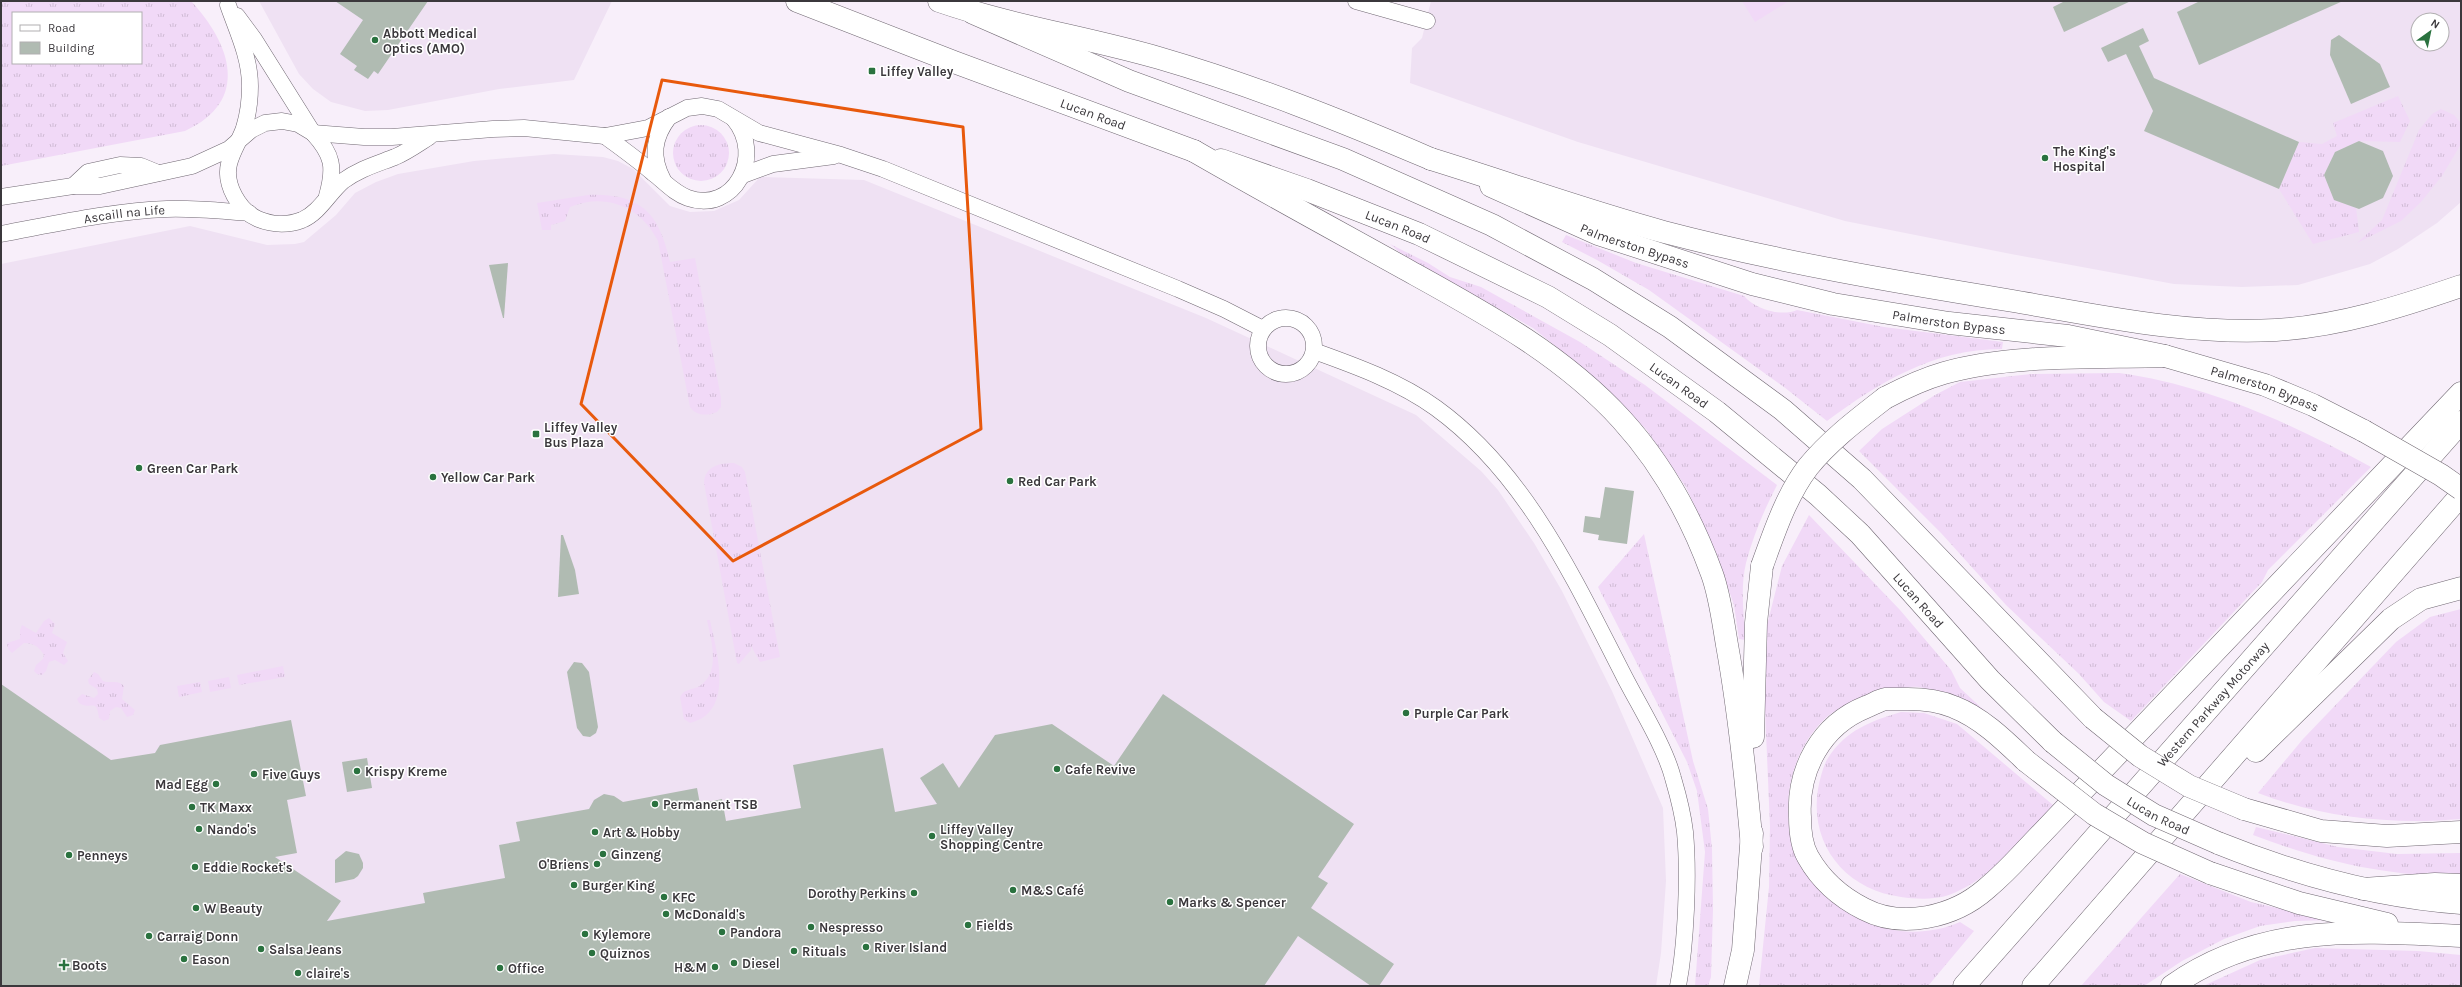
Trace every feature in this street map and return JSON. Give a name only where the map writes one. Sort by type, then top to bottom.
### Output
[{"type":"main road","name":"Lucan Road","points":[[797,1],[954,62],[1194,151],[1307,190],[1419,234],[1542,294],[1610,335],[1717,412],[1818,494],[1860,534],[1990,680],[2053,742],[2106,785],[2154,815],[2256,858],[2364,889],[2410,898],[2461,903]]},
{"type":"main road","points":[[939,1],[974,13],[1129,81],[1343,159],[1492,225],[1593,279],[1670,327],[1783,410],[1862,479],[2094,718],[2140,756],[2182,782],[2244,809],[2321,831],[2387,836],[2461,832]]},
{"type":"main road","points":[[974,13],[1139,53],[1229,80],[1310,110],[1431,159],[1576,205],[1695,239],[1796,262],[1973,295],[2140,322],[2203,330],[2276,330],[2342,322],[2403,306],[2461,286]]},
{"type":"main road","points":[[1194,151],[1279,201],[1439,287],[1532,343],[1571,371],[1622,420],[1659,468],[1687,517],[1712,576],[1738,704],[1752,847]]},
{"type":"main road","name":"Palmerston Bypass","points":[[1431,159],[1598,234],[1752,284],[1833,304],[1949,323],[2068,336],[2165,356],[2265,385],[2313,405],[2364,431],[2441,475],[2461,489]]},
{"type":"main road","points":[[1735,986],[1743,950],[1752,847],[1755,657],[1762,566],[1779,518],[1808,468],[1843,430],[1885,398],[1910,385],[1944,373],[1988,364],[2165,356]]},
{"type":"main road","points":[[2431,934],[2322,910],[2210,873],[2143,843],[2094,814],[2026,761],[1994,731],[1954,707],[1921,699],[1885,699],[1853,712],[1830,732],[1812,753],[1802,780],[1799,807],[1800,833],[1807,856],[1823,879],[1845,899],[1873,914],[1913,921],[1951,910],[1985,890],[2024,852],[2461,393]]},
{"type":"main road","name":"Western Parkway Motorway","points":[[1964,986],[2461,422]]},
{"type":"main road","points":[[2033,986],[2141,864],[2461,495]]},
{"type":"main road","points":[[2141,864],[2391,619],[2421,599],[2461,588]]},
{"type":"main road","points":[[2364,889],[2434,884],[2461,885]]},
{"type":"main road","points":[[2172,986],[2198,968],[2275,941],[2321,933],[2431,934],[2461,936]]},
{"type":"street","points":[[1356,1],[1427,21]]},
{"type":"street","points":[[226,3],[254,39],[313,133],[325,146],[331,162],[332,178],[327,196]]},
{"type":"street","points":[[226,3],[247,58],[250,86],[244,127],[228,166],[232,191],[240,206],[249,213],[269,223],[286,224],[303,220],[317,210],[327,196],[362,169],[396,156],[433,135]]},
{"type":"street","points":[[1,197],[73,186],[88,172],[120,165],[141,166],[158,173],[192,166],[219,154],[238,143],[251,130],[265,123],[282,121],[298,124],[313,133],[392,138],[494,129],[524,128],[605,136],[648,128],[687,108],[702,106],[718,109],[759,132],[841,155],[883,169],[1178,289],[1224,309],[1263,329]]},
{"type":"street","points":[[605,136],[663,180],[675,192],[689,198],[705,200],[720,196],[734,187],[743,175],[748,160],[748,144],[742,129],[732,116]]},
{"type":"street","points":[[663,180],[656,166],[654,152],[657,137],[669,117]]},
{"type":"street","points":[[743,175],[773,164],[841,155]]},
{"type":"street","name":"Ascaill na Life","points":[[1,234],[123,214],[166,209],[201,209],[249,213]]},
{"type":"street","points":[[1278,318],[1298,319],[1311,332],[1314,351],[1309,362],[1301,370],[1293,373],[1277,373],[1264,363],[1260,356],[1258,342],[1263,329],[1278,318]]},
{"type":"street","points":[[1314,351],[1360,368],[1419,397],[1436,408],[1473,439],[1491,458],[1537,517],[1573,577],[1649,724],[1673,776],[1685,832],[1685,900],[1678,986]]},
{"type":"highlighted area","points":[[662,80],[963,127],[981,429],[733,561],[581,404]]},
{"type":"shaded area","points":[[259,1],[612,1],[574,80],[499,89],[388,110],[365,111],[331,102],[313,89],[299,74]]},
{"type":"shaded area","name":"The King's Hospital","points":[[1431,1],[2461,1],[2461,202],[2437,223],[2398,249],[2370,264],[2298,285],[2242,287],[2174,284],[1845,221],[1578,142],[1410,83],[1412,48],[1422,38]]},
{"type":"shaded area","points":[[554,154],[603,157],[618,161],[633,169],[670,206],[690,212],[714,211],[739,200],[760,177],[864,180],[1206,318],[1416,415],[1481,471],[1498,490],[1534,543],[1562,591],[1612,691],[1663,808],[1666,881],[1661,953],[1656,986],[1,986],[1,264],[190,226],[267,245],[295,244],[304,242],[336,215],[355,193],[376,182],[398,174],[474,161]]},
{"type":"green space","points":[[1,1],[191,1],[205,18],[216,35],[224,53],[228,71],[226,88],[219,104],[206,119],[185,131],[1,166]]},
{"type":"green space","points":[[1742,1],[1789,1],[1755,22]]},
{"type":"green space","points":[[2398,96],[2410,121],[2400,142],[2359,141],[2335,152],[2324,175],[2334,200],[2356,208],[2359,232],[2313,244],[2279,189],[2299,142],[2322,144],[2337,136],[2333,123]]},
{"type":"green space","points":[[2441,109],[2454,115],[2461,123],[2461,144],[2442,176],[2421,202],[2401,221],[2357,243],[2382,220],[2419,130],[2432,114]]},
{"type":"green space","points":[[701,125],[716,130],[724,138],[729,153],[724,168],[716,176],[701,181],[686,176],[678,168],[673,153],[678,138],[686,130]]},
{"type":"green space","points":[[588,195],[606,195],[634,202],[645,209],[653,219],[660,231],[670,262],[695,258],[721,398],[721,407],[717,412],[699,414],[690,407],[658,241],[651,229],[642,219],[632,211],[621,206],[609,202],[597,201],[570,207],[565,221],[551,225],[551,230],[542,230],[537,203]]},
{"type":"green space","points":[[1566,235],[1636,263],[1744,296],[1749,301],[1761,308],[1776,312],[1784,313],[1797,310],[1884,327],[2003,342],[2002,349],[1977,350],[1953,355],[1930,361],[1908,370],[1867,393],[1827,421],[1784,387],[1649,290],[1562,242]]},
{"type":"green space","points":[[1390,244],[1428,263],[1450,277],[1481,287],[1580,342],[1645,385],[1777,485],[1759,523],[1744,572],[1743,611],[1745,640],[1739,639],[1734,605],[1714,548],[1686,487],[1646,429],[1590,374],[1533,328],[1405,257]]},
{"type":"green space","points":[[2119,373],[2185,387],[2249,408],[2311,436],[2371,467],[2268,570],[2262,582],[2131,721],[2104,702],[2079,674],[2006,605],[1941,533],[1859,451],[1882,429],[1935,395],[1960,382],[2031,374]]},
{"type":"green space","points":[[734,463],[742,467],[745,472],[780,657],[760,662],[751,646],[751,650],[739,664],[737,663],[704,483],[705,477],[710,469],[718,465]]},
{"type":"green space","points":[[1809,515],[1900,610],[1951,670],[1960,688],[1989,715],[1964,702],[1919,687],[1900,688],[1871,695],[1846,705],[1828,716],[1806,743],[1792,776],[1788,812],[1789,830],[1793,847],[1803,869],[1818,889],[1828,898],[1858,918],[1883,928],[1909,932],[1935,930],[1960,922],[1974,931],[1928,986],[1759,986],[1769,887],[1770,826],[1764,686],[1767,625],[1782,566]]},
{"type":"green space","points":[[1644,534],[1693,761],[1708,809],[1712,849],[1713,909],[1711,977],[1708,986],[1695,986],[1705,852],[1697,791],[1687,762],[1598,587]]},
{"type":"green space","points":[[2461,609],[2461,819],[2409,821],[2358,818],[2333,814],[2283,802],[2258,793],[2303,739],[2396,642],[2430,617]]},
{"type":"green space","points":[[49,618],[55,624],[52,633],[67,642],[63,653],[68,661],[64,665],[55,660],[49,662],[46,671],[42,675],[37,674],[34,671],[36,665],[43,659],[44,655],[38,648],[31,644],[24,643],[12,653],[8,649],[7,643],[20,639],[20,630],[22,625],[36,633],[44,621]]},
{"type":"green space","points":[[707,620],[710,620],[716,647],[720,679],[718,693],[713,706],[704,717],[690,723],[684,719],[680,697],[686,691],[698,687],[710,674],[713,656]]},
{"type":"green space","points":[[283,666],[285,677],[239,685],[237,675]]},
{"type":"green space","points":[[94,672],[98,674],[103,681],[116,682],[124,686],[122,699],[135,710],[133,715],[127,717],[121,708],[116,707],[110,711],[109,719],[104,721],[99,718],[95,706],[87,706],[79,703],[77,699],[82,694],[94,698],[98,694],[97,689],[89,684],[88,680]]},
{"type":"green space","points":[[229,677],[231,688],[210,692],[208,681]]},
{"type":"green space","points":[[200,682],[202,692],[179,697],[177,686]]},
{"type":"green space","points":[[1901,712],[1924,713],[1957,724],[2053,805],[2018,844],[1993,868],[1964,888],[1943,897],[1925,899],[1901,897],[1881,893],[1864,885],[1848,875],[1836,861],[1826,846],[1819,829],[1817,809],[1818,789],[1823,769],[1835,748],[1851,734],[1869,723]]},
{"type":"green space","points":[[2256,827],[2338,847],[2397,854],[2461,853],[2461,877],[2406,874],[2355,866],[2306,853],[2253,835]]},
{"type":"green space","points":[[2180,874],[2251,902],[2330,920],[2295,921],[2260,926],[2224,939],[2182,961],[2144,986],[2081,986]]},
{"type":"green space","points":[[2315,948],[2418,951],[2461,955],[2461,986],[2203,986],[2260,960]]},
{"type":"building","name":"Abbott Medical Optics (AMO)","points":[[335,1],[428,1],[378,74],[374,71],[368,79],[354,70],[357,66],[340,54],[363,20]]},
{"type":"building","points":[[2065,1],[2131,1],[2064,32],[2053,7]]},
{"type":"building","points":[[2200,1],[2343,1],[2199,65],[2177,12]]},
{"type":"building","points":[[2143,28],[2149,41],[2139,46],[2154,78],[2299,142],[2279,189],[2144,131],[2153,111],[2126,54],[2108,62],[2101,48]]},
{"type":"building","points":[[2339,35],[2380,64],[2390,87],[2351,104],[2330,55],[2331,40]]},
{"type":"building","points":[[2359,141],[2383,151],[2393,176],[2383,198],[2359,209],[2334,200],[2324,175],[2335,152]]},
{"type":"building","points":[[508,263],[504,318],[503,318],[489,265]]},
{"type":"building","points":[[1605,487],[1634,491],[1627,544],[1598,540],[1599,535],[1583,532],[1585,516],[1600,518]]},
{"type":"building","points":[[561,535],[563,535],[575,570],[579,594],[558,597]]},
{"type":"building","points":[[574,662],[582,663],[589,672],[598,727],[596,733],[590,737],[583,736],[577,728],[567,672]]},
{"type":"building","name":"Liffey Valley Shopping Centre","points":[[1,684],[111,760],[155,753],[160,745],[291,720],[306,796],[287,800],[297,853],[275,857],[341,901],[327,921],[425,903],[423,893],[505,878],[499,845],[520,841],[516,822],[589,809],[594,800],[604,794],[614,796],[623,802],[697,788],[700,804],[722,799],[726,821],[801,808],[793,765],[883,748],[895,812],[937,804],[920,778],[943,763],[959,788],[995,735],[1052,724],[1114,766],[1163,694],[1354,824],[1318,877],[1328,883],[1311,908],[1394,964],[1379,986],[1371,986],[1298,936],[1264,986],[1,986]]},
{"type":"building","name":"Krispy Kreme","points":[[367,758],[372,788],[347,792],[342,762]]},
{"type":"building","points":[[346,851],[359,854],[363,863],[363,868],[354,879],[335,883],[335,860]]},
{"type":"place","name":"Abbott Medical Optics (AMO)","points":[[375,40]]},
{"type":"place","name":"Liffey Valley","points":[[872,71]]},
{"type":"place","name":"The King's Hospital","points":[[2045,158]]},
{"type":"place","name":"Liffey Valley Bus Plaza","points":[[536,434]]},
{"type":"place","name":"Green Car Park","points":[[139,468]]},
{"type":"place","name":"Yellow Car Park","points":[[433,477]]},
{"type":"place","name":"Red Car Park","points":[[1010,481]]},
{"type":"place","name":"Purple Car Park","points":[[1406,713]]},
{"type":"place","name":"Cafe Revive","points":[[1057,769]]},
{"type":"place","name":"Krispy Kreme","points":[[357,771]]},
{"type":"place","name":"Five Guys","points":[[254,774]]},
{"type":"place","name":"Mad Egg","points":[[216,784]]},
{"type":"place","name":"Permanent TSB","points":[[655,804]]},
{"type":"place","name":"TK Maxx","points":[[192,807]]},
{"type":"place","name":"Nando's","points":[[199,829]]},
{"type":"place","name":"Art & Hobby","points":[[595,832]]},
{"type":"place","name":"Liffey Valley Shopping Centre","points":[[932,836]]},
{"type":"place","name":"Ginzeng","points":[[603,854]]},
{"type":"place","name":"Penneys","points":[[69,855]]},
{"type":"place","name":"O'Briens","points":[[597,864]]},
{"type":"place","name":"Eddie Rocket's","points":[[195,867]]},
{"type":"place","name":"Burger King","points":[[574,885]]},
{"type":"place","name":"M&S Café","points":[[1013,890]]},
{"type":"place","name":"Dorothy Perkins","points":[[914,893]]},
{"type":"place","name":"KFC","points":[[664,897]]},
{"type":"place","name":"Marks & Spencer","points":[[1170,902]]},
{"type":"place","name":"W Beauty","points":[[196,908]]},
{"type":"place","name":"McDonald's","points":[[666,914]]},
{"type":"place","name":"Fields","points":[[968,925]]},
{"type":"place","name":"Nespresso","points":[[811,927]]},
{"type":"place","name":"Pandora","points":[[722,932]]},
{"type":"place","name":"Kylemore","points":[[585,934]]},
{"type":"place","name":"Carraig Donn","points":[[149,936]]},
{"type":"place","name":"River Island","points":[[866,947]]},
{"type":"place","name":"Salsa Jeans","points":[[261,949]]},
{"type":"place","name":"Rituals","points":[[794,951]]},
{"type":"place","name":"Quiznos","points":[[592,953]]},
{"type":"place","name":"Eason","points":[[184,959]]},
{"type":"place","name":"Diesel","points":[[734,963]]},
{"type":"place","name":"Boots","points":[[64,965]]},
{"type":"place","name":"H&M","points":[[715,967]]},
{"type":"place","name":"Office","points":[[500,968]]},
{"type":"place","name":"claire's","points":[[298,973]]}]
